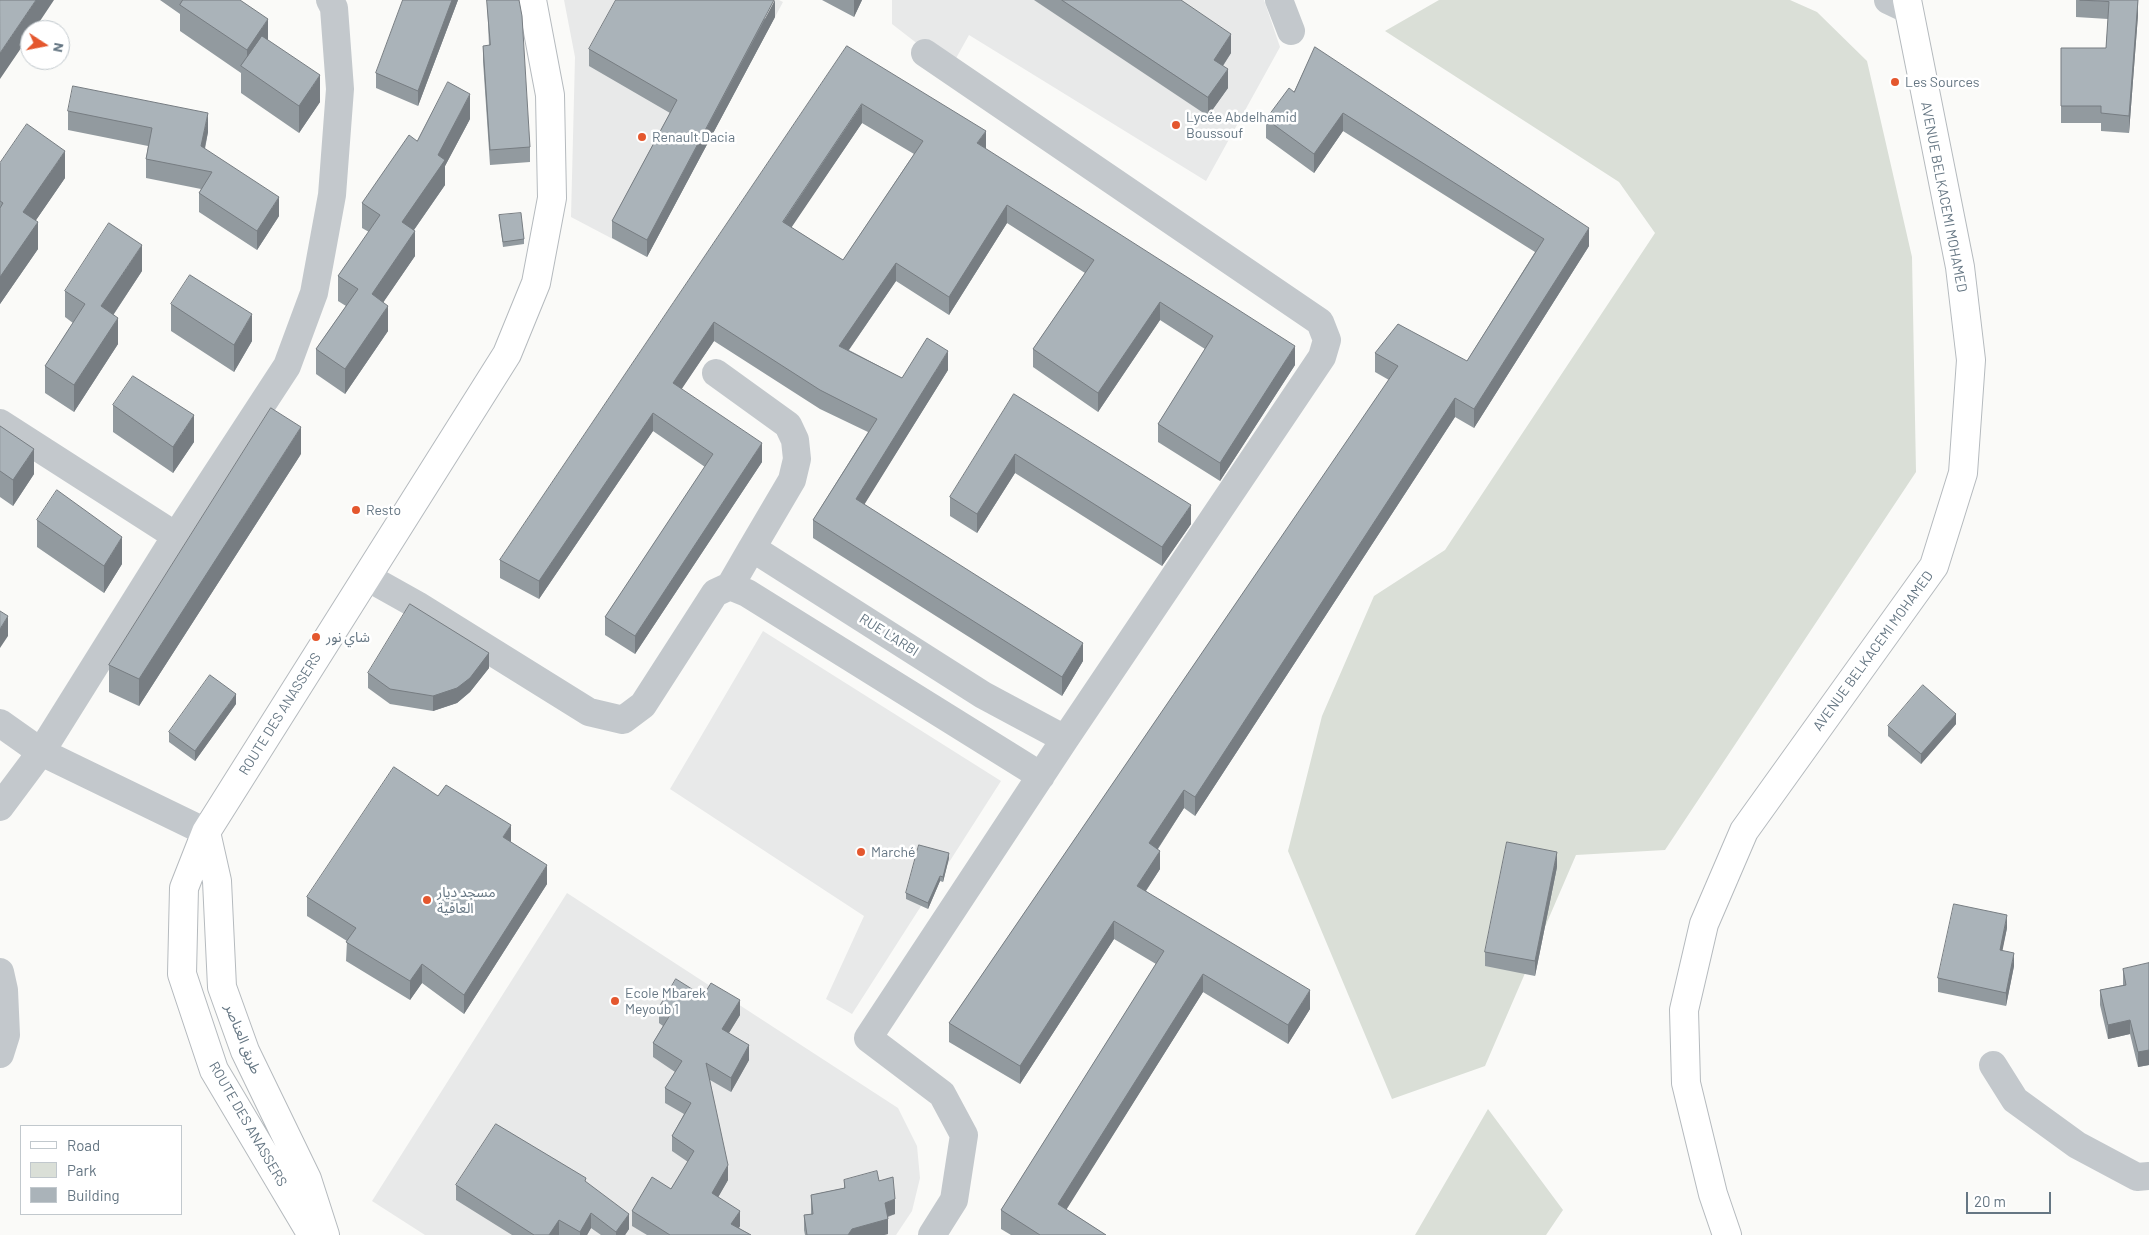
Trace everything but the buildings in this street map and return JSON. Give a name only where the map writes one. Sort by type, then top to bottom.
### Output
[{"type":"main road","name":"ROUTE DES ANASSERS","points":[[312,1235],[214,1070],[182,974],[184,888],[206,832],[508,354],[536,283],[552,198],[552,189],[550,95],[532,0]]},
{"type":"main road","name":"AVENUE BELKACEMI MOHAMED","points":[[1727,1235],[1713,1194],[1686,1083],[1684,1010],[1704,924],[1744,831],[1934,566],[1963,473],[1970,360],[1961,276],[1901,3]]},
{"type":"main road","name":"طريق العناصر","points":[[206,832],[217,881],[222,987],[245,1051],[307,1179],[324,1235]]},
{"type":"street","points":[[0,807],[41,752],[176,536],[287,366],[314,293],[332,195],[340,89],[334,8],[330,0]]},
{"type":"street","points":[[1279,0],[1291,31]]},
{"type":"street","points":[[925,53],[1320,322],[1326,340],[1322,358],[1040,776],[868,1038],[942,1094],[964,1135],[954,1200],[932,1235]]},
{"type":"street","points":[[367,577],[417,605],[589,712],[623,720],[643,705],[715,593],[730,586],[792,480],[797,459],[795,440],[788,425],[716,373]]},
{"type":"street","points":[[0,423],[176,536]]},
{"type":"street","name":"RUE L'ARBI","points":[[752,548],[983,694],[1065,739]]},
{"type":"street","points":[[730,586],[747,593],[1040,776]]},
{"type":"street","points":[[0,723],[41,752],[206,832]]},
{"type":"street","points":[[0,972],[4,990],[6,1035],[0,1054]]},
{"type":"street","points":[[1993,1065],[2015,1100],[2077,1145],[2136,1177],[2149,1176]]},
{"type":"shaded area","name":"Renault Dacia","points":[[564,0],[779,0],[783,2],[647,257],[571,217],[575,57]]},
{"type":"shaded area","name":"Lycée Abdelhamid Boussouf","points":[[892,0],[1264,0],[1280,47],[1206,181],[969,35],[950,69],[892,24]]},
{"type":"shaded area","name":"Marché","points":[[763,631],[1001,781],[852,1014],[826,999],[864,916],[670,789]]},
{"type":"shaded area","name":"Ecole Mbarek Meyoub 1","points":[[567,893],[898,1108],[917,1146],[920,1178],[912,1211],[896,1235],[425,1235],[372,1201]]},
{"type":"green space","points":[[1439,0],[1790,0],[1817,12],[1867,61],[1912,257],[1916,472],[1665,850],[1576,855],[1485,1066],[1392,1099],[1288,851],[1322,716],[1374,596],[1445,550],[1655,233],[1619,182],[1385,31]]},
{"type":"green space","points":[[1488,1109],[1563,1210],[1546,1235],[1415,1235]]},
{"type":"place","name":"Les Sources","points":[[1895,82]]},
{"type":"place","name":"Lycée Abdelhamid Boussouf","points":[[1176,125]]},
{"type":"place","name":"Renault Dacia","points":[[642,137]]},
{"type":"place","name":"Resto","points":[[356,510]]},
{"type":"place","name":"شاي نور","points":[[316,637]]},
{"type":"place","name":"Marché","points":[[861,852]]},
{"type":"place","name":"مسجد ديار العافية","points":[[427,900]]},
{"type":"place","name":"Ecole Mbarek Meyoub 1","points":[[615,1001]]}]
